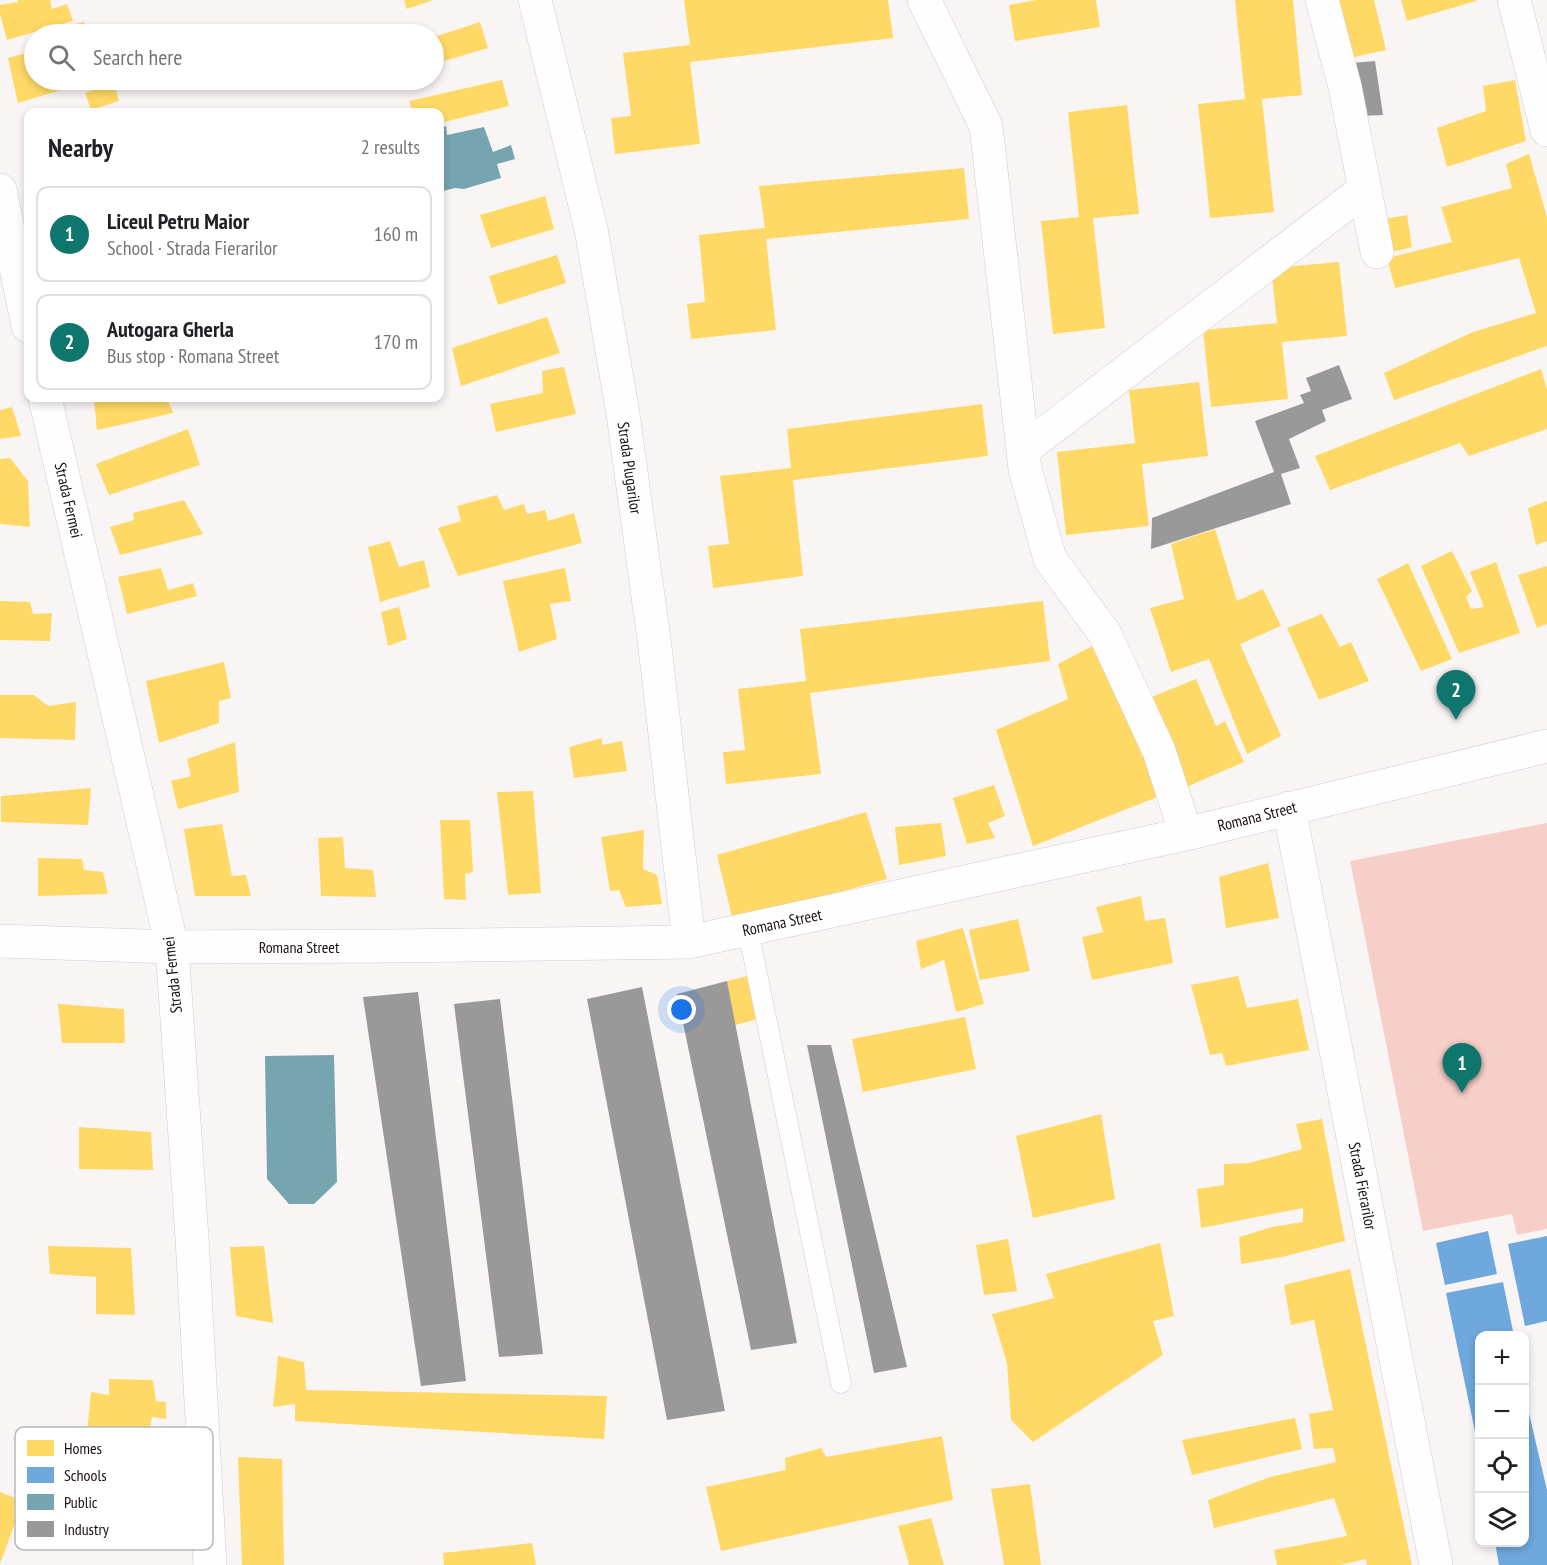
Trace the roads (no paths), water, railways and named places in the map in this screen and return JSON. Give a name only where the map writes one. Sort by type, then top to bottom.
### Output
[{"type":"street","name":"Strada Plugarilor","points":[[535,0],[591,229],[623,414],[656,647],[689,942]]},
{"type":"street","points":[[924,0],[986,126],[1025,469],[1050,559],[1105,634],[1159,751],[1186,834]]},
{"type":"street","points":[[1322,0],[1345,87],[1377,252]]},
{"type":"street","points":[[1514,0],[1547,130]]},
{"type":"street","points":[[0,190],[24,307]]},
{"type":"street","points":[[1023,450],[1364,190]]},
{"type":"street","name":"Strada Fermei","points":[[46,402],[172,947],[202,1427]]},
{"type":"street","name":"Romana Street","points":[[0,941],[172,947],[689,942],[1186,834],[1547,746]]},
{"type":"street","name":"Strada Fierarilor","points":[[1289,808],[1437,1565]]},
{"type":"street","name":"Strada Fermei","points":[[209,1550],[210,1565]]},
{"type":"lane","points":[[748,930],[841,1383]]},
{"type":"place","name":"Autogara Gherla","points":[[1456,720]]},
{"type":"place","name":"Liceul Petru Maior","points":[[1462,1093]]}]
